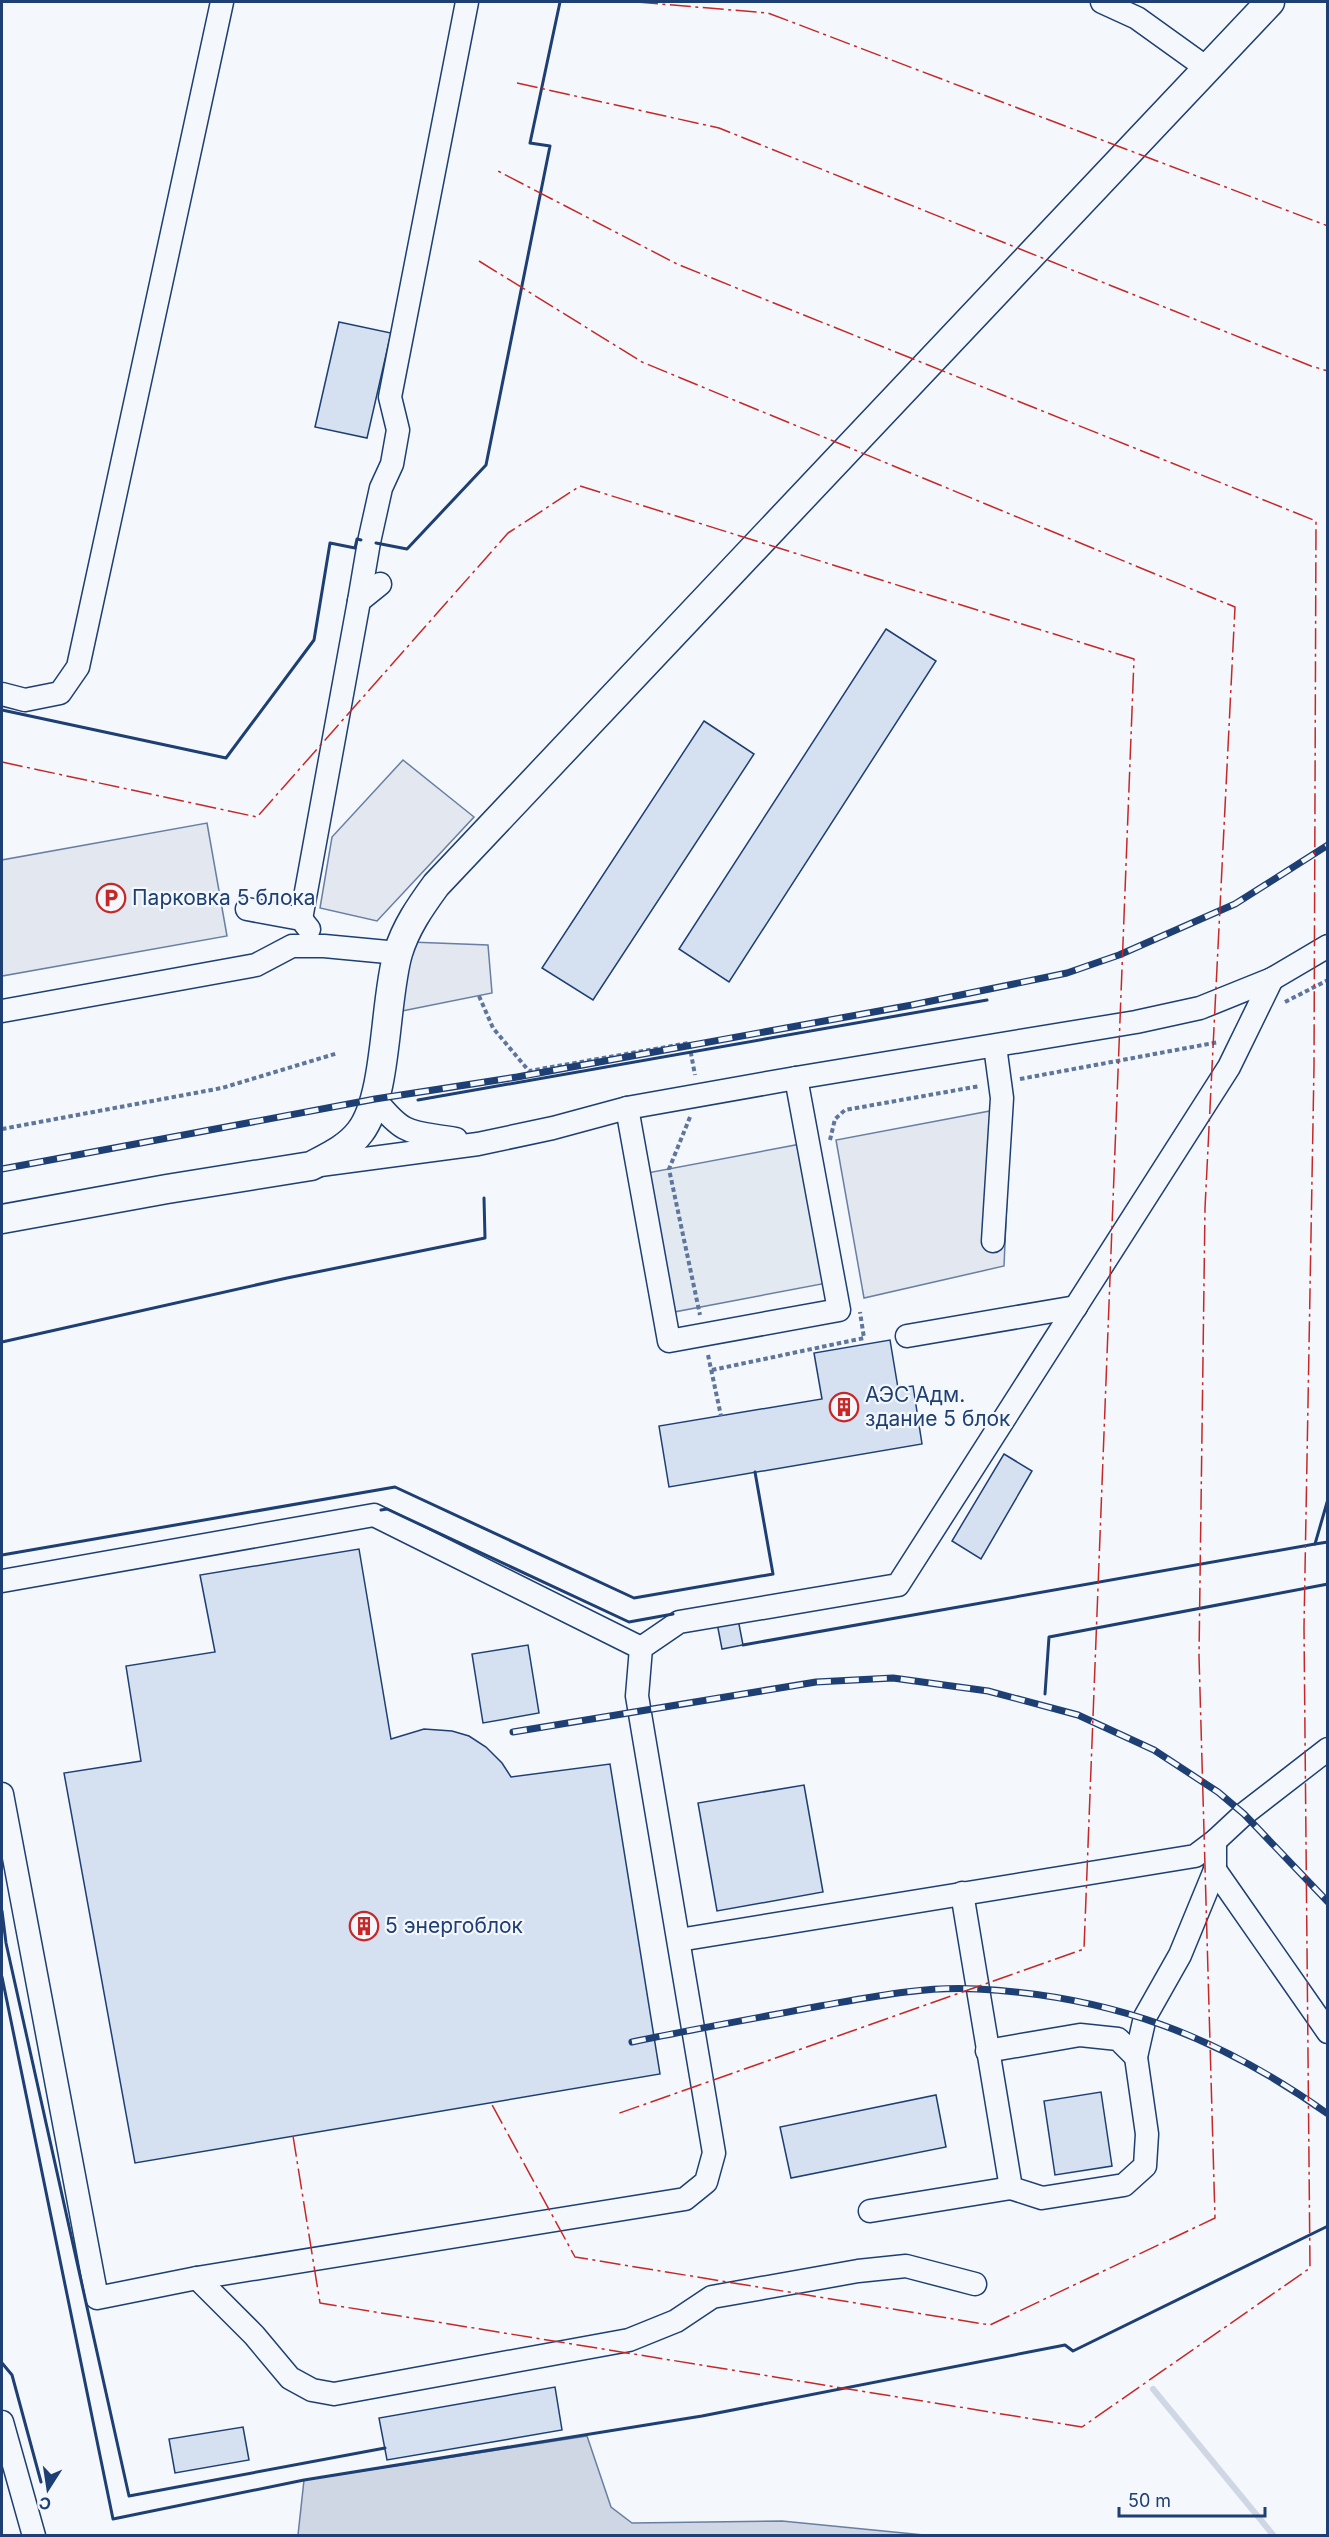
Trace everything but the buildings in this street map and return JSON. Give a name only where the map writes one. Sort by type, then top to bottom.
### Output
[{"type":"main road","points":[[2,1220],[167,1189],[311,1166],[329,1157],[352,1140],[361,1131],[375,1100],[398,954],[412,918],[436,885],[1270,2]]},
{"type":"lane","points":[[2,694],[25,700],[60,693],[78,667],[222,2]]},
{"type":"lane","points":[[301,919],[376,509],[381,488],[392,464],[398,430],[390,397],[467,2]]},
{"type":"lane","points":[[1102,2],[1137,18],[1208,69]]},
{"type":"lane","points":[[359,601],[380,584]]},
{"type":"lane","points":[[247,909],[301,919],[324,946]]},
{"type":"lane","points":[[2,1011],[256,965],[292,946],[324,946],[398,954]]},
{"type":"lane","points":[[311,1166],[478,1144],[554,1128],[627,1108],[1136,1022],[1200,1008],[1272,979],[1328,946]]},
{"type":"lane","points":[[641,1648],[679,1622],[898,1585],[1229,1067],[1272,979]]},
{"type":"lane","points":[[993,1241],[1002,1098],[995,1047]]},
{"type":"lane","points":[[627,1108],[669,1341],[704,1335],[839,1310],[796,1078]]},
{"type":"lane","points":[[375,1100],[392,1121],[404,1130],[478,1144]]},
{"type":"lane","points":[[907,1335],[1076,1307]]},
{"type":"lane","points":[[2,1581],[374,1515],[641,1648]]},
{"type":"lane","points":[[2,1794],[97,2298],[197,2278],[685,2199],[706,2182],[714,2153],[638,1696],[641,1648]]},
{"type":"lane","points":[[679,1940],[1195,1856],[1244,1814],[1328,1749]]},
{"type":"lane","points":[[870,2211],[1011,2188],[1042,2198],[1124,2185],[1145,2166],[1147,2134],[1136,2057],[1145,2017],[1180,1955],[1215,1870],[1215,1841]]},
{"type":"lane","points":[[1215,1870],[1328,2032]]},
{"type":"lane","points":[[962,1893],[1011,2188]]},
{"type":"lane","points":[[987,2051],[1080,2035],[1118,2039],[1136,2057]]},
{"type":"lane","points":[[197,2278],[254,2335],[290,2378],[312,2390],[334,2394],[629,2340],[676,2321],[712,2297],[858,2271],[906,2266],[975,2284]]},
{"type":"lane","points":[[2,2422],[34,2535]]},
{"type":"path","points":[[831,1150],[829,1138],[835,1119],[845,1110],[1219,1043],[1251,1022],[1328,980]]},
{"type":"path","points":[[479,996],[493,1028],[529,1071],[689,1044]]},
{"type":"path","points":[[2,1129],[222,1088],[338,1053]]},
{"type":"path","points":[[669,1169],[721,1416]]},
{"type":"path","points":[[712,1370],[864,1338],[858,1303]]},
{"type":"shaded area","points":[[403,760],[474,817],[377,921],[320,908],[332,837]]},
{"type":"shaded area","name":"Парковка 5 блока","points":[[207,823],[227,936],[2,976],[2,860]]},
{"type":"shaded area","points":[[410,942],[488,945],[492,993],[397,1012]]},
{"type":"shaded area","points":[[1011,1107],[1004,1266],[864,1298],[836,1140]]},
{"type":"shaded area","points":[[801,1144],[827,1283],[674,1312],[647,1173]]},
{"type":"shaded area","points":[[587,2436],[611,2507],[632,2523],[782,2521],[924,2535],[298,2535],[304,2480]]},
{"type":"waterway","points":[[1153,2389],[1274,2536]]},
{"type":"railway","points":[[2,1169],[375,1099],[517,1077],[912,1005],[1067,973],[1119,955],[1235,904],[1328,845]]},
{"type":"railway","points":[[513,1732],[816,1682],[893,1678],[988,1691],[1078,1715],[1154,1750],[1218,1792],[1244,1814],[1328,1902]]},
{"type":"railway","points":[[632,2042],[898,1993],[957,1988],[1026,1993],[1118,2011],[1162,2025],[1204,2042],[1246,2063],[1328,2114]]},
{"type":"wall","points":[[376,543],[407,549],[486,465],[550,146],[530,143],[560,2]]},
{"type":"wall","points":[[2,710],[226,758],[314,640],[330,543],[355,548],[357,539],[361,540]]},
{"type":"wall","points":[[418,1100],[987,1000]]},
{"type":"wall","points":[[2,1342],[287,1278],[485,1238],[484,1198]]},
{"type":"wall","points":[[2,1555],[395,1487],[634,1598],[773,1574],[755,1472]]},
{"type":"wall","points":[[743,1645],[1315,1544],[1328,1499]]},
{"type":"wall","points":[[381,1510],[387,1509],[629,1622],[673,1614]]},
{"type":"wall","points":[[1315,1544],[1328,1542]]},
{"type":"wall","points":[[1045,1694],[1049,1637],[1328,1584]]},
{"type":"wall","points":[[2,1911],[6,1943],[129,2496],[385,2448]]},
{"type":"wall","points":[[2,1977],[113,2519],[304,2480],[702,2416],[1065,2345],[1073,2351],[1328,2226]]},
{"type":"wall","points":[[2,2363],[12,2375],[41,2482]]},
{"type":"power","points":[[637,2],[768,13],[1328,226]]},
{"type":"power","points":[[517,83],[719,128],[1328,371]]},
{"type":"power","points":[[293,2136],[320,2303],[1082,2427],[1310,2268],[1304,1627],[1314,1067],[1316,521],[677,264],[496,170]]},
{"type":"power","points":[[479,261],[642,362],[1235,607],[1205,1208],[1199,1656],[1215,2218],[990,2325],[575,2257],[491,2103]]},
{"type":"power","points":[[2,762],[257,817],[508,533],[580,486],[1134,659],[1084,1949],[617,2114]]},
{"type":"place","name":"Парковка 5 блока","points":[[111,898]]},
{"type":"place","name":"АЭС Адм. здание 5 блок","points":[[844,1407]]},
{"type":"place","name":"5 энергоблок","points":[[364,1926]]}]
